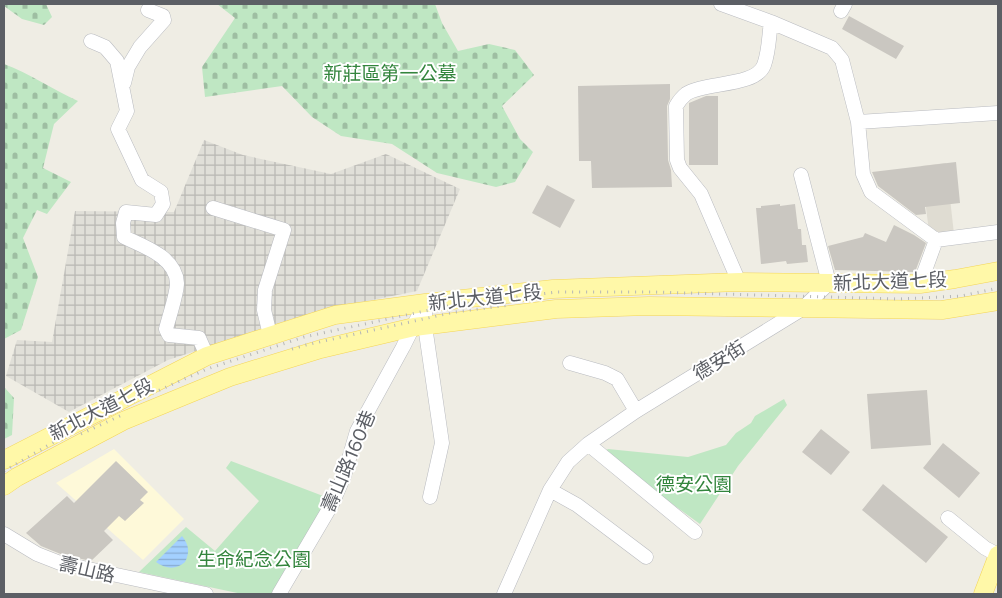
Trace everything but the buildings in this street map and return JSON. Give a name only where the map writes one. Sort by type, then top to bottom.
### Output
[{"type":"main road","name":"新北大道七段","points":[[4,460],[207,356],[336,315],[553,289],[738,282],[920,284],[998,271]]},
{"type":"main road","name":"新北大道七段","points":[[4,486],[17,477],[123,421],[230,377],[320,349],[419,326],[556,310],[649,306],[942,310],[998,301]]},
{"type":"main road","points":[[983,594],[998,555]]},
{"type":"street","points":[[720,4],[770,22],[832,48],[842,60],[858,122],[863,174],[871,192],[936,240],[998,232]]},
{"type":"street","points":[[123,88],[128,67],[140,47],[164,20],[163,16],[148,10]]},
{"type":"street","points":[[738,282],[701,194],[680,168],[677,160],[676,106],[680,99],[694,90],[737,82],[758,74],[764,65],[770,22]]},
{"type":"street","points":[[91,40],[105,47],[117,61],[127,111],[118,129],[142,180],[161,192],[163,204],[156,215],[126,212],[123,223],[124,237],[157,253],[174,269],[177,284],[166,329],[169,335],[199,338],[207,356]]},
{"type":"street","points":[[858,122],[998,113]]},
{"type":"street","points":[[801,175],[829,283]]},
{"type":"street","points":[[213,208],[284,230],[265,290],[264,310],[270,335]]},
{"type":"street","points":[[920,284],[936,240]]},
{"type":"street","name":"德安街","points":[[504,594],[550,490],[568,462],[588,444],[636,411],[802,309],[829,283]]},
{"type":"street","name":"壽山路160巷","points":[[279,594],[332,504],[344,476],[357,431],[419,326],[425,303]]},
{"type":"street","points":[[419,326],[442,443],[430,496]]},
{"type":"street","points":[[570,363],[605,373],[617,379],[636,411]]},
{"type":"street","points":[[588,444],[695,532]]},
{"type":"street","points":[[550,490],[576,505],[646,557]]},
{"type":"street","points":[[948,518],[984,548],[998,555]]},
{"type":"street","name":"壽山路","points":[[4,534],[36,554],[60,564],[206,594]]},
{"type":"shaded area","points":[[204,140],[243,155],[331,174],[386,154],[460,189],[417,291],[323,310],[168,360],[69,412],[6,376],[17,340],[52,342],[75,211],[174,212]]},
{"type":"shaded area","points":[[946,163],[954,234],[937,236],[929,232],[921,166]]},
{"type":"shaded area","points":[[114,449],[184,519],[143,560],[56,483]]},
{"type":"green space","points":[[4,4],[46,4],[52,17],[44,25],[22,19],[4,6]]},
{"type":"green space","name":"新莊區第一公墓","points":[[217,4],[435,4],[442,23],[458,51],[489,44],[515,50],[534,75],[502,106],[520,139],[533,152],[515,182],[496,187],[437,173],[392,144],[341,136],[312,117],[282,86],[205,97],[202,67],[235,18]]},
{"type":"green space","points":[[4,64],[78,101],[54,124],[43,168],[71,182],[47,214],[37,210],[23,238],[38,277],[21,330],[4,339]]},
{"type":"green space","points":[[4,387],[14,398],[12,435],[4,439]]},
{"type":"green space","name":"德安公園","points":[[784,399],[787,405],[738,466],[700,524],[602,453],[608,449],[688,457],[726,445],[736,433],[751,423],[755,416]]},
{"type":"green space","name":"生命紀念公園","points":[[231,461],[331,499],[274,594],[242,594],[139,572],[186,527],[215,551],[259,501],[226,468]]},
{"type":"water","points":[[182,536],[188,549],[185,562],[171,568],[156,562]]},
{"type":"railway","points":[[4,471],[90,421],[207,369],[304,337],[453,305],[557,292],[652,292],[899,299],[961,296],[998,288]]},
{"type":"railway","points":[[292,349],[455,312],[510,305]]},
{"type":"railway","points":[[81,434],[124,414]]}]
